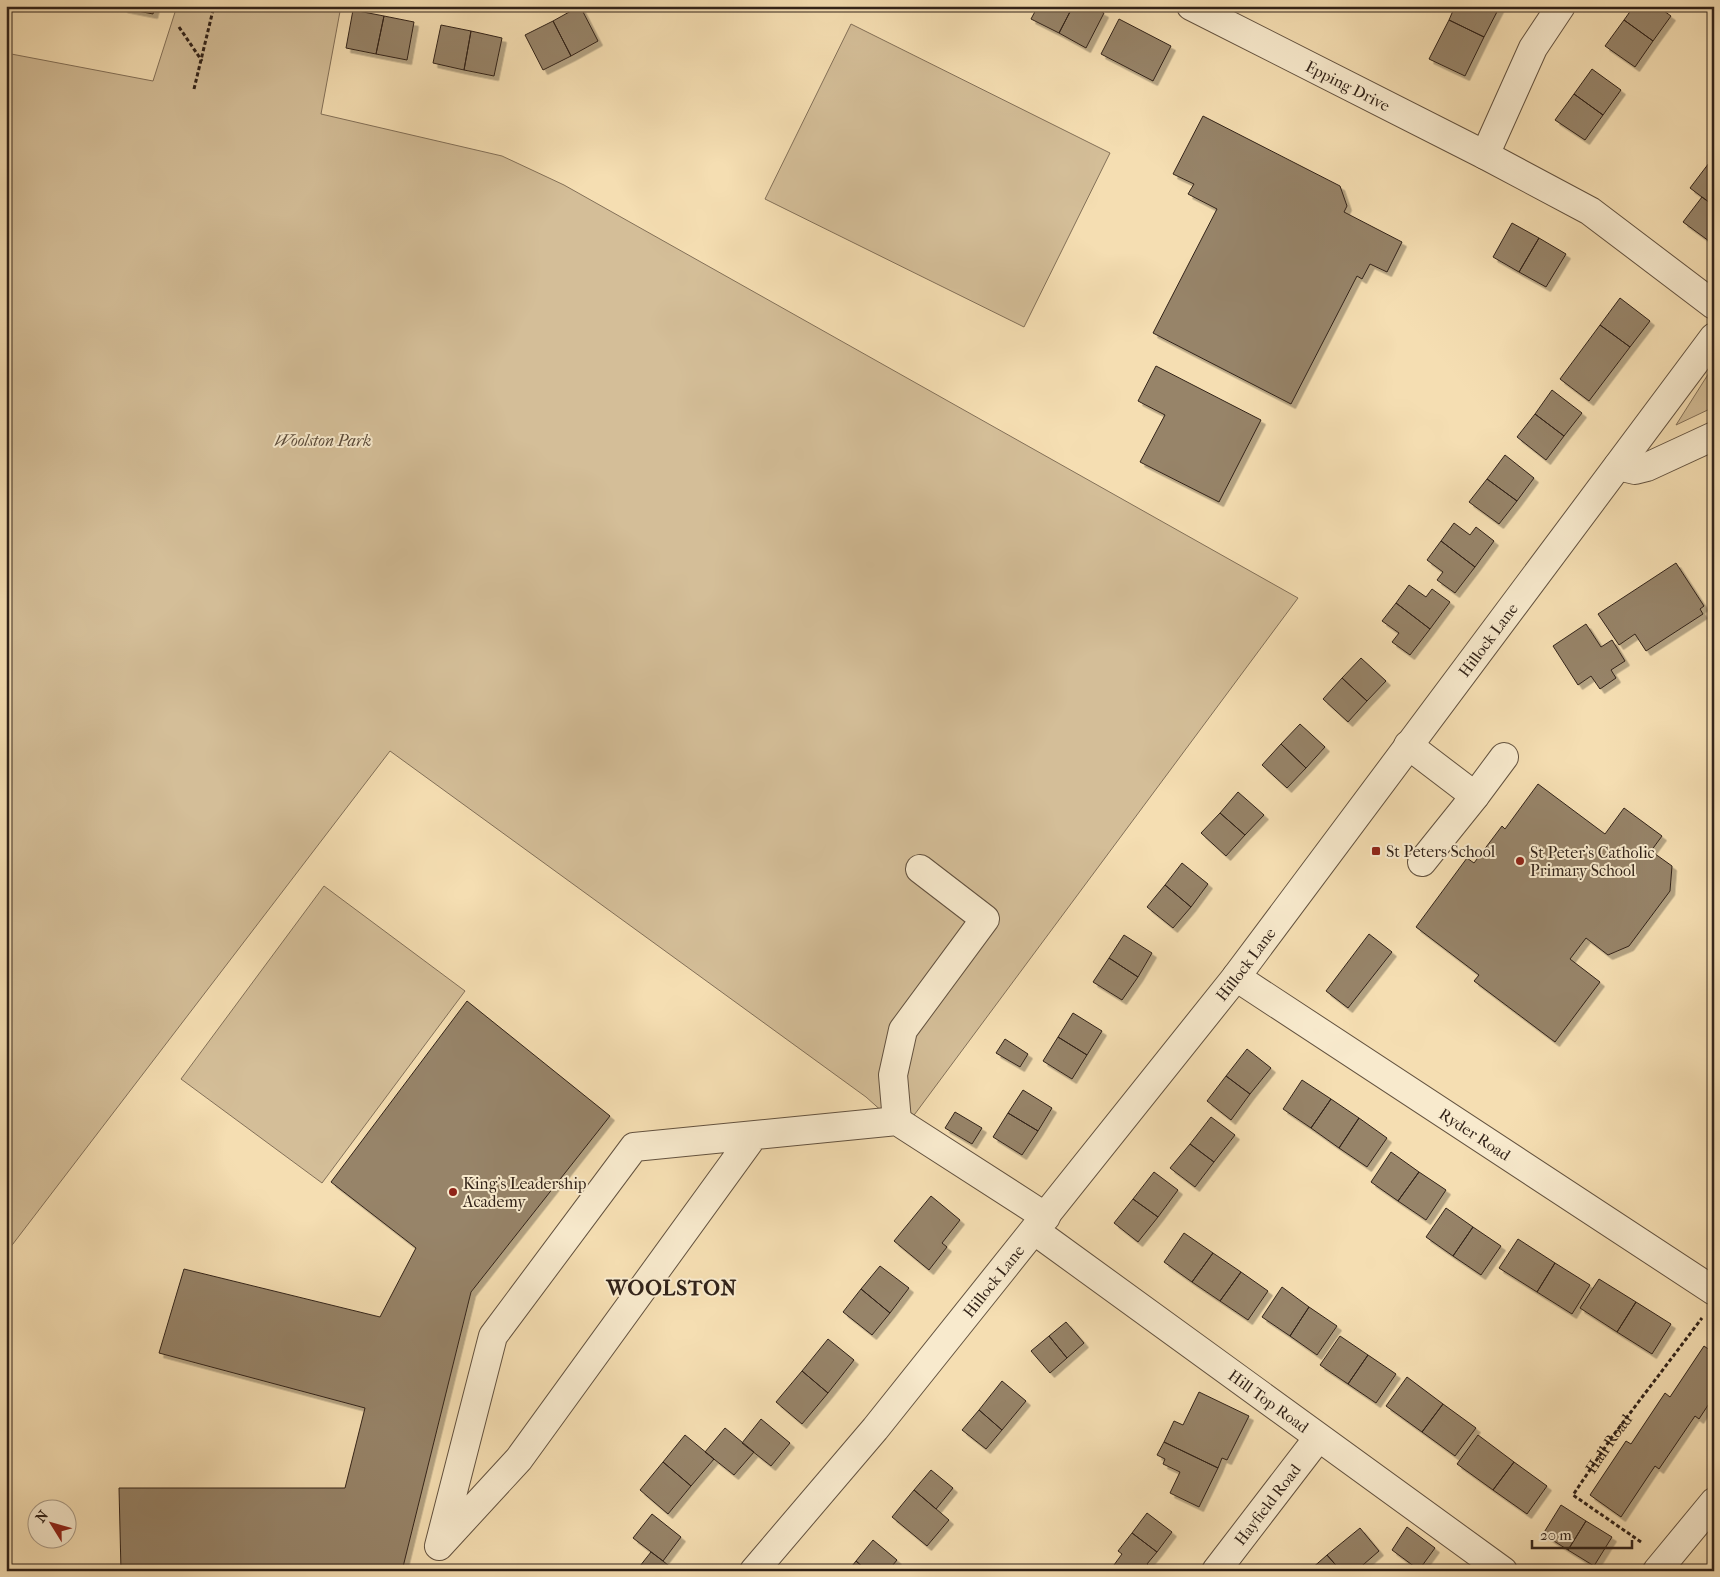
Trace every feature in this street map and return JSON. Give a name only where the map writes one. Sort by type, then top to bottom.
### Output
[{"type":"street","points":[[1485,155],[1533,48],[1561,6]]},
{"type":"street","name":"Epping Drive","points":[[1206,10],[1590,211],[1714,305]]},
{"type":"street","name":"Hillock Lane","points":[[754,1571],[875,1429],[1236,977],[1714,337]]},
{"type":"street","points":[[1618,466],[1635,470],[1647,467],[1714,436]]},
{"type":"street","points":[[1408,745],[1475,796]]},
{"type":"street","points":[[1422,862],[1504,757]]},
{"type":"street","points":[[754,1135],[519,1459],[438,1546],[493,1336],[634,1147],[754,1135],[897,1121],[893,1075],[903,1030],[986,919],[920,869]]},
{"type":"street","name":"Ryder Road","points":[[1236,977],[1711,1301]]},
{"type":"street","name":"Hill Top Road","points":[[897,1121],[1040,1224],[1318,1438],[1502,1571]]},
{"type":"street","name":"Hayfield Road","points":[[1216,1571],[1318,1438]]},
{"type":"street","points":[[1662,1565],[1714,1502]]},
{"type":"path","points":[[194,89],[214,6]]},
{"type":"path","points":[[179,27],[202,61]]},
{"type":"path","name":"Hall Road","points":[[1662,1565],[1573,1495],[1612,1437],[1711,1301]]},
{"type":"green space","name":"Woolston Park","points":[[177,6],[341,6],[321,114],[502,156],[564,185],[1298,598],[903,1130],[866,1097],[390,751],[6,1253],[6,53],[153,81]]},
{"type":"green space","points":[[851,24],[1110,153],[1024,327],[765,199]]},
{"type":"green space","points":[[1714,365],[1714,407],[1676,425]]},
{"type":"green space","points":[[324,886],[465,991],[322,1183],[181,1079]]},
{"type":"building","points":[[123,6],[155,6],[153,14],[123,8]]},
{"type":"building","points":[[580,6],[598,41],[571,56],[553,21]]},
{"type":"building","points":[[1038,6],[1073,6],[1059,33],[1031,19]]},
{"type":"building","points":[[1073,6],[1091,6],[1104,13],[1086,48],[1059,33]]},
{"type":"building","points":[[1455,6],[1500,6],[1484,37],[1449,20]]},
{"type":"building","points":[[1634,6],[1657,6],[1671,16],[1653,41],[1624,20]]},
{"type":"building","points":[[353,10],[384,16],[376,54],[346,48]]},
{"type":"building","points":[[384,16],[414,22],[407,60],[376,54]]},
{"type":"building","points":[[1119,19],[1171,46],[1153,81],[1101,54]]},
{"type":"building","points":[[1449,20],[1484,37],[1465,76],[1429,59]]},
{"type":"building","points":[[1624,20],[1653,41],[1635,67],[1605,46]]},
{"type":"building","points":[[553,21],[571,56],[543,70],[525,35]]},
{"type":"building","points":[[441,25],[471,31],[464,70],[433,63]]},
{"type":"building","points":[[471,31],[502,38],[494,76],[464,70]]},
{"type":"building","points":[[1592,69],[1621,90],[1603,115],[1574,94]]},
{"type":"building","points":[[1574,94],[1603,115],[1585,140],[1555,120]]},
{"type":"building","points":[[1203,116],[1340,186],[1347,206],[1344,212],[1402,242],[1387,272],[1370,264],[1362,279],[1357,276],[1291,404],[1153,333],[1217,209],[1188,194],[1194,184],[1173,174]]},
{"type":"building","points":[[1709,163],[1714,167],[1714,206],[1690,188]]},
{"type":"building","points":[[1702,197],[1714,206],[1713,244],[1683,222]]},
{"type":"building","points":[[1512,223],[1539,238],[1519,272],[1493,257]]},
{"type":"building","points":[[1539,238],[1566,254],[1546,287],[1519,272]]},
{"type":"building","points":[[1620,298],[1650,321],[1630,347],[1600,325]]},
{"type":"building","points":[[1600,325],[1630,347],[1589,401],[1560,379]]},
{"type":"building","points":[[1156,366],[1261,420],[1219,502],[1140,462],[1165,415],[1138,401]]},
{"type":"building","points":[[1552,390],[1582,413],[1564,436],[1535,414]]},
{"type":"building","points":[[1535,414],[1564,436],[1546,460],[1517,437]]},
{"type":"building","points":[[1505,455],[1534,478],[1517,501],[1487,479]]},
{"type":"building","points":[[1487,479],[1517,501],[1499,524],[1469,502]]},
{"type":"building","points":[[1454,523],[1470,535],[1476,527],[1494,541],[1475,567],[1441,541]]},
{"type":"building","points":[[1441,541],[1475,567],[1455,593],[1437,580],[1443,572],[1427,560]]},
{"type":"building","points":[[1676,563],[1704,606],[1700,609],[1703,614],[1646,651],[1635,634],[1619,645],[1598,614]]},
{"type":"building","points":[[1409,585],[1426,597],[1432,589],[1450,602],[1430,629],[1396,603]]},
{"type":"building","points":[[1396,603],[1430,629],[1410,655],[1392,642],[1399,633],[1382,621]]},
{"type":"building","points":[[1586,624],[1601,647],[1612,640],[1625,661],[1611,670],[1616,678],[1600,689],[1591,676],[1578,685],[1553,646]]},
{"type":"building","points":[[1361,658],[1386,681],[1367,701],[1342,678]]},
{"type":"building","points":[[1342,678],[1367,701],[1348,722],[1323,699]]},
{"type":"building","points":[[1300,724],[1325,747],[1306,768],[1281,744]]},
{"type":"building","points":[[1281,744],[1306,768],[1287,788],[1262,765]]},
{"type":"building","points":[[1538,784],[1605,834],[1624,808],[1662,836],[1651,851],[1672,866],[1670,891],[1629,946],[1608,955],[1586,938],[1570,959],[1600,982],[1555,1042],[1474,981],[1479,975],[1416,927],[1467,858],[1474,863],[1502,826],[1505,829]]},
{"type":"building","points":[[1238,792],[1264,815],[1245,835],[1220,813]]},
{"type":"building","points":[[1220,813],[1245,835],[1226,856],[1201,833]]},
{"type":"building","points":[[1182,863],[1208,884],[1191,907],[1165,885]]},
{"type":"building","points":[[1165,885],[1191,907],[1173,928],[1147,907]]},
{"type":"building","points":[[1369,934],[1392,952],[1348,1008],[1326,991]]},
{"type":"building","points":[[1124,935],[1152,953],[1138,977],[1109,958]]},
{"type":"building","points":[[1109,958],[1138,977],[1122,1000],[1093,982]]},
{"type":"building","points":[[467,1001],[610,1116],[471,1292],[402,1571],[121,1571],[119,1488],[345,1488],[365,1408],[159,1353],[184,1269],[380,1317],[416,1248],[331,1182]]},
{"type":"building","points":[[1073,1013],[1102,1031],[1087,1055],[1058,1037]]},
{"type":"building","points":[[1058,1037],[1087,1055],[1072,1079],[1043,1061]]},
{"type":"building","points":[[1005,1039],[1028,1054],[1020,1067],[996,1053]]},
{"type":"building","points":[[1247,1049],[1271,1068],[1250,1094],[1226,1076]]},
{"type":"building","points":[[1226,1076],[1250,1094],[1231,1120],[1207,1101]]},
{"type":"building","points":[[1302,1080],[1331,1099],[1311,1128],[1283,1109]]},
{"type":"building","points":[[1023,1090],[1052,1108],[1038,1131],[1008,1113]]},
{"type":"building","points":[[1331,1099],[1359,1118],[1339,1148],[1311,1128]]},
{"type":"building","points":[[955,1112],[982,1128],[972,1144],[945,1128]]},
{"type":"building","points":[[1008,1113],[1038,1131],[1022,1155],[993,1137]]},
{"type":"building","points":[[1211,1117],[1235,1135],[1214,1162],[1190,1144]]},
{"type":"building","points":[[1359,1118],[1387,1138],[1367,1167],[1339,1148]]},
{"type":"building","points":[[1190,1144],[1214,1162],[1195,1187],[1170,1168]]},
{"type":"building","points":[[1391,1152],[1419,1172],[1398,1201],[1371,1182]]},
{"type":"building","points":[[1154,1172],[1178,1190],[1158,1217],[1133,1199]]},
{"type":"building","points":[[1419,1172],[1446,1190],[1426,1220],[1398,1201]]},
{"type":"building","points":[[931,1196],[960,1220],[942,1243],[947,1247],[929,1270],[894,1241]]},
{"type":"building","points":[[1133,1199],[1158,1217],[1138,1242],[1114,1223]]},
{"type":"building","points":[[1446,1208],[1473,1227],[1453,1256],[1426,1237]]},
{"type":"building","points":[[1473,1227],[1501,1246],[1481,1275],[1453,1256]]},
{"type":"building","points":[[1184,1233],[1213,1253],[1192,1282],[1164,1262]]},
{"type":"building","points":[[1518,1239],[1555,1263],[1537,1292],[1499,1268]]},
{"type":"building","points":[[1213,1253],[1241,1272],[1220,1301],[1192,1282]]},
{"type":"building","points":[[1555,1263],[1590,1285],[1572,1314],[1537,1292]]},
{"type":"building","points":[[880,1266],[909,1288],[890,1313],[861,1289]]},
{"type":"building","points":[[1241,1272],[1268,1291],[1248,1320],[1220,1301]]},
{"type":"building","points":[[1599,1279],[1636,1302],[1617,1332],[1580,1308]]},
{"type":"building","points":[[1282,1287],[1309,1307],[1290,1336],[1262,1317]]},
{"type":"building","points":[[861,1289],[890,1313],[872,1335],[843,1312]]},
{"type":"building","points":[[1636,1302],[1671,1324],[1652,1354],[1617,1332]]},
{"type":"building","points":[[1309,1307],[1337,1326],[1317,1355],[1290,1336]]},
{"type":"building","points":[[1066,1322],[1084,1343],[1067,1358],[1049,1336]]},
{"type":"building","points":[[1049,1336],[1067,1358],[1050,1373],[1031,1351]]},
{"type":"building","points":[[1340,1336],[1368,1355],[1348,1384],[1320,1365]]},
{"type":"building","points":[[828,1339],[854,1360],[828,1393],[802,1371]]},
{"type":"building","points":[[1704,1346],[1714,1353],[1714,1396],[1699,1419],[1695,1416],[1659,1469],[1655,1466],[1621,1517],[1590,1495],[1626,1441],[1631,1444],[1665,1393],[1670,1397]]},
{"type":"building","points":[[1368,1355],[1396,1374],[1376,1403],[1348,1384]]},
{"type":"building","points":[[802,1371],[828,1393],[802,1424],[776,1402]]},
{"type":"building","points":[[1407,1377],[1443,1404],[1422,1432],[1386,1406]]},
{"type":"building","points":[[1002,1381],[1026,1401],[1002,1430],[979,1410]]},
{"type":"building","points":[[1199,1392],[1249,1416],[1227,1460],[1222,1458],[1218,1468],[1164,1442],[1174,1421],[1183,1425]]},
{"type":"building","points":[[1443,1404],[1476,1428],[1455,1456],[1422,1432]]},
{"type":"building","points":[[979,1410],[1002,1430],[986,1449],[962,1430]]},
{"type":"building","points":[[761,1419],[790,1443],[771,1466],[742,1443]]},
{"type":"building","points":[[725,1428],[754,1452],[734,1475],[705,1452]]},
{"type":"building","points":[[685,1435],[714,1459],[691,1486],[663,1462]]},
{"type":"building","points":[[1478,1435],[1514,1462],[1493,1490],[1457,1464]]},
{"type":"building","points":[[1164,1442],[1218,1468],[1199,1507],[1170,1493],[1180,1472],[1163,1464],[1165,1459],[1157,1455]]},
{"type":"building","points":[[663,1462],[691,1486],[668,1514],[640,1490]]},
{"type":"building","points":[[1514,1462],[1547,1486],[1527,1514],[1493,1490]]},
{"type":"building","points":[[931,1470],[953,1488],[936,1509],[914,1490]]},
{"type":"building","points":[[914,1490],[949,1520],[927,1546],[892,1517]]},
{"type":"building","points":[[1561,1505],[1586,1521],[1568,1550],[1543,1534]]},
{"type":"building","points":[[1147,1513],[1172,1532],[1157,1552],[1132,1533]]},
{"type":"building","points":[[652,1514],[681,1537],[663,1561],[633,1538]]},
{"type":"building","points":[[1586,1521],[1612,1537],[1594,1566],[1568,1550]]},
{"type":"building","points":[[1407,1527],[1435,1548],[1419,1570],[1392,1550]]},
{"type":"building","points":[[1360,1528],[1379,1551],[1356,1571],[1341,1571],[1327,1555]]},
{"type":"building","points":[[1132,1533],[1157,1552],[1147,1564],[1151,1568],[1149,1571],[1113,1571],[1111,1569],[1122,1554],[1118,1551]]},
{"type":"building","points":[[873,1540],[897,1560],[888,1571],[867,1571],[856,1561]]},
{"type":"building","points":[[651,1552],[663,1561],[675,1571],[636,1571]]},
{"type":"building","points":[[1327,1555],[1341,1571],[1310,1570]]},
{"type":"building","points":[[856,1561],[867,1571],[848,1571]]},
{"type":"place","name":"St Peters School","points":[[1376,851]]},
{"type":"place","name":"St Peter's Catholic Primary School","points":[[1520,861]]},
{"type":"place","name":"King's Leadership Academy","points":[[453,1192]]},
{"type":"district","name":"WOOLSTON","points":[[672,1288]]}]
